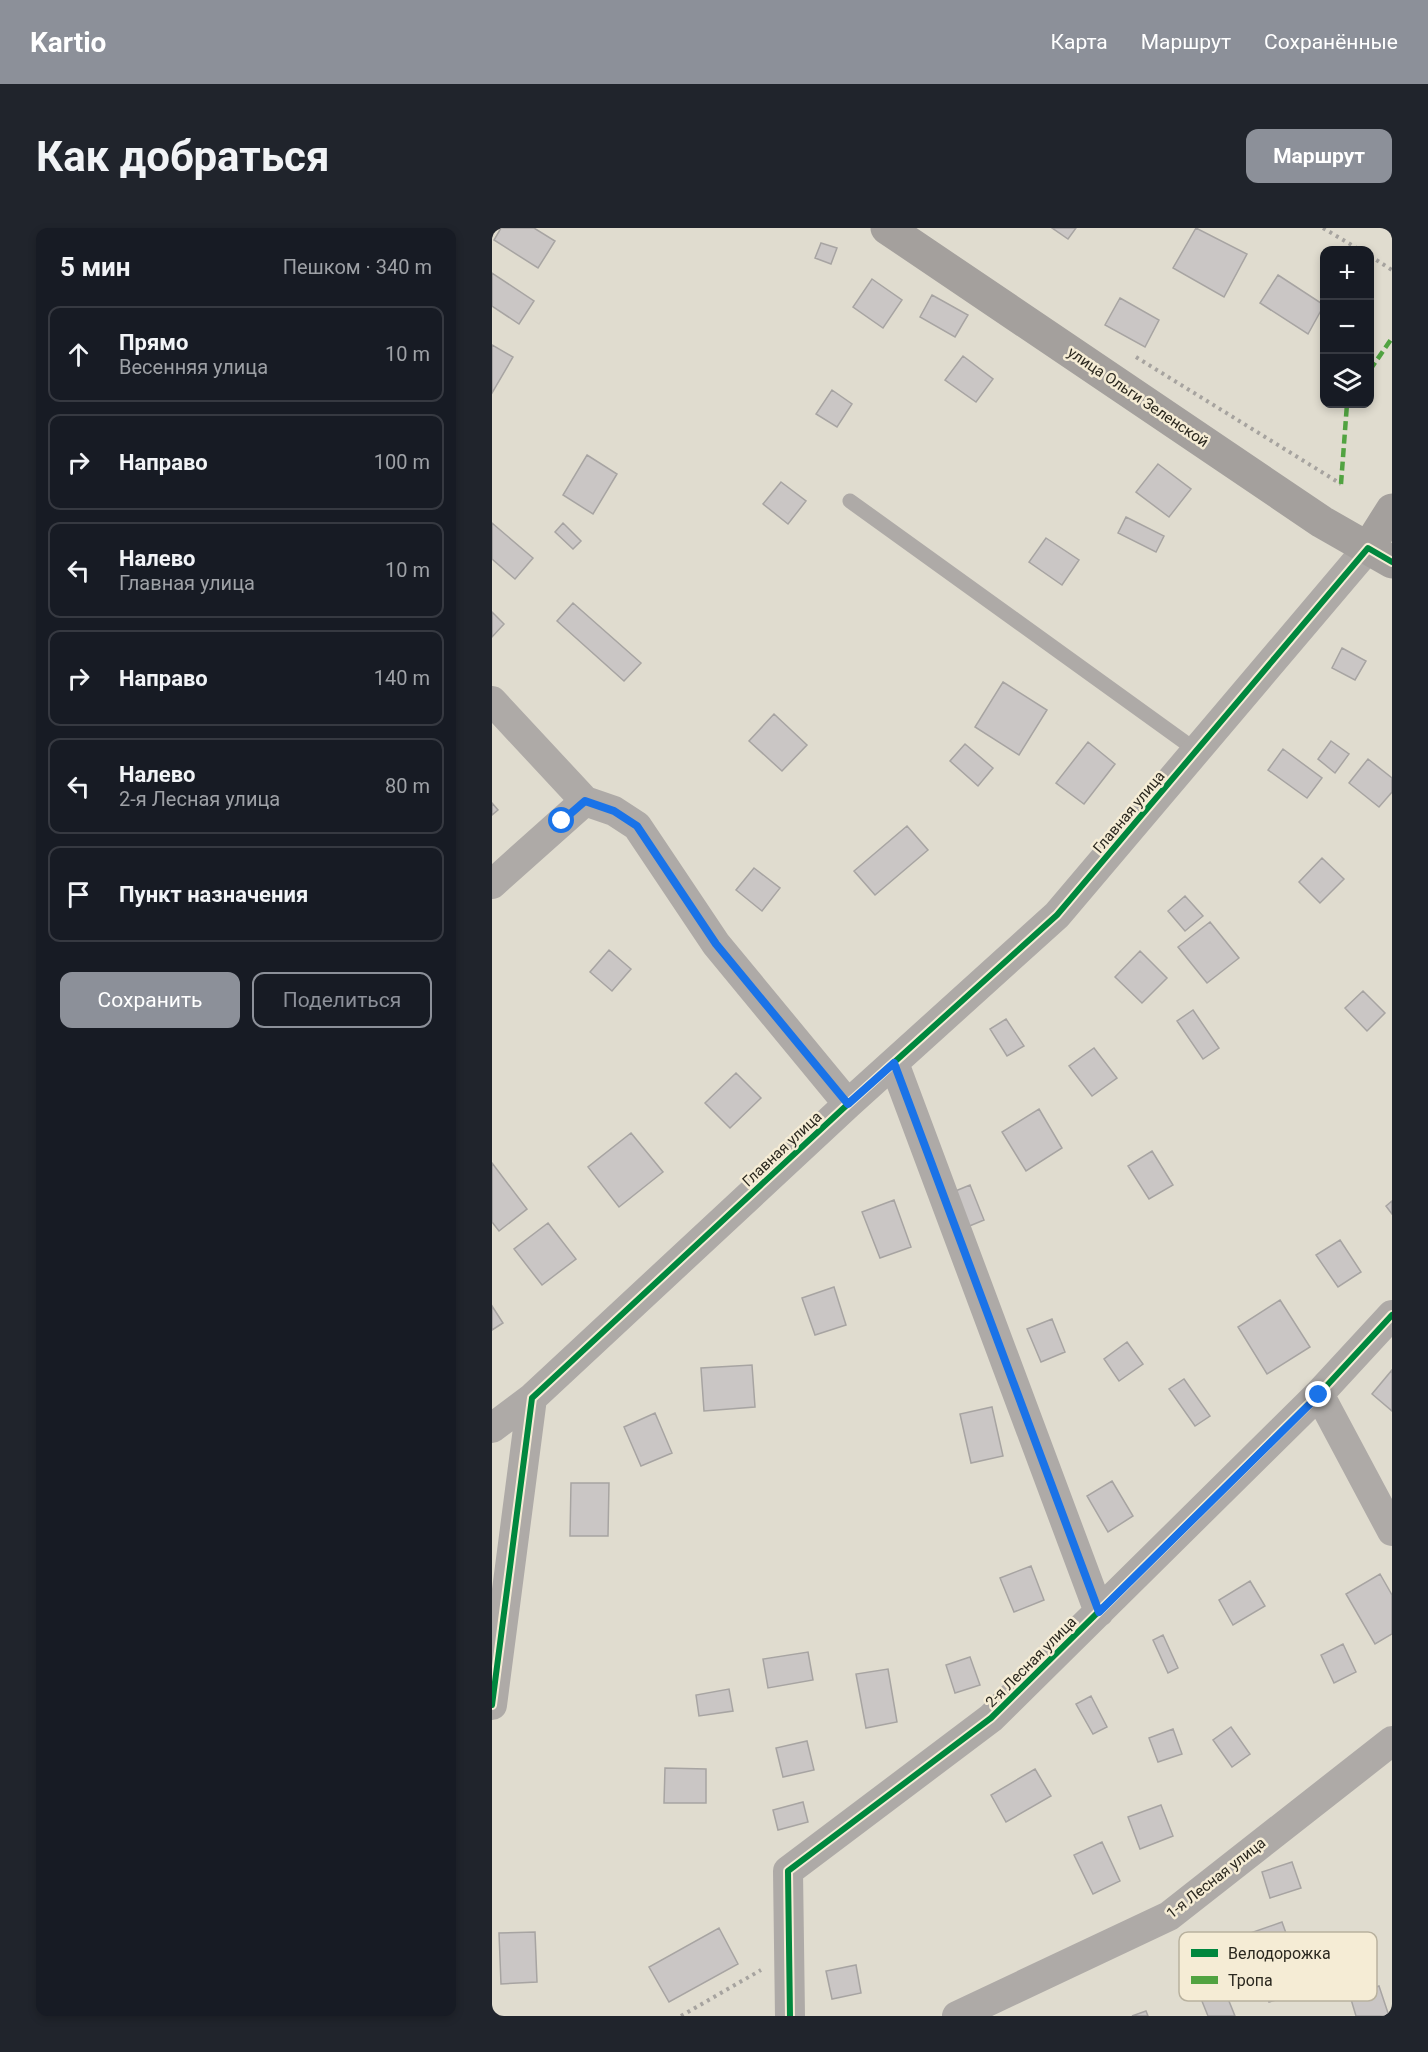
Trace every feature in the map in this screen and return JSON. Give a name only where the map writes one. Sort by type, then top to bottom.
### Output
[{"type":"main road","name":"улица Ольги Зеленской","points":[[887,228],[1322,522],[1380,555]]},
{"type":"main road","name":"Главная улица","points":[[1380,555],[1392,510]]},
{"type":"street","name":"Главная улица","points":[[492,1428],[532,1398],[848,1104],[1057,915],[1197,751],[1380,555]]},
{"type":"street","points":[[492,701],[585,801],[614,811],[637,826],[716,944],[848,1104]]},
{"type":"street","points":[[492,884],[585,801]]},
{"type":"street","points":[[894,1063],[1099,1612]]},
{"type":"street","name":"2-я Лесная улица","points":[[789,1954],[788,1870],[991,1718],[1319,1395],[1392,1315]]},
{"type":"street","points":[[1319,1395],[1392,1531]]},
{"type":"street","points":[[492,1705],[532,1398]]},
{"type":"street","name":"1-я Лесная улица","points":[[957,2016],[1170,1916],[1392,1741]]},
{"type":"street","points":[[789,1954],[790,2016]]},
{"type":"lane","points":[[850,501],[1197,751]]},
{"type":"path","points":[[1323,228],[1353,246]]},
{"type":"path","points":[[1374,259],[1392,270]]},
{"type":"path","points":[[681,2016],[789,1954]]},
{"type":"building","points":[[501,228],[534,228],[555,241],[538,268],[494,240]]},
{"type":"building","points":[[1052,228],[1076,228],[1068,239]]},
{"type":"building","points":[[1196,228],[1247,254],[1224,297],[1173,268]]},
{"type":"building","points":[[821,243],[837,248],[831,264],[815,258]]},
{"type":"building","points":[[492,273],[534,301],[519,324],[492,306]]},
{"type":"building","points":[[1278,275],[1320,302],[1320,312],[1308,334],[1260,303]]},
{"type":"building","points":[[872,279],[902,300],[883,328],[853,307]]},
{"type":"building","points":[[932,295],[968,315],[955,337],[920,317]]},
{"type":"building","points":[[1120,298],[1159,320],[1145,347],[1105,325]]},
{"type":"building","points":[[492,345],[513,357],[492,393]]},
{"type":"building","points":[[963,356],[993,379],[976,402],[945,380]]},
{"type":"building","points":[[832,390],[852,404],[837,427],[816,414]]},
{"type":"building","points":[[587,455],[617,474],[593,514],[563,495]]},
{"type":"building","points":[[1158,464],[1191,489],[1169,517],[1136,492]]},
{"type":"building","points":[[781,482],[806,501],[788,524],[763,504]]},
{"type":"building","points":[[1126,517],[1164,536],[1156,552],[1118,533]]},
{"type":"building","points":[[492,523],[533,558],[515,579],[492,559]]},
{"type":"building","points":[[563,523],[581,541],[573,549],[555,532]]},
{"type":"building","points":[[1046,538],[1079,560],[1062,585],[1029,562]]},
{"type":"building","points":[[573,603],[641,663],[624,681],[557,621]]},
{"type":"building","points":[[492,612],[504,624],[492,637]]},
{"type":"building","points":[[1342,648],[1366,661],[1355,680],[1332,668]]},
{"type":"building","points":[[1003,682],[1047,710],[1019,755],[975,727]]},
{"type":"building","points":[[774,714],[807,745],[782,771],[749,741]]},
{"type":"building","points":[[1331,741],[1349,754],[1335,773],[1318,759]]},
{"type":"building","points":[[1088,742],[1115,764],[1084,804],[1056,783]]},
{"type":"building","points":[[965,744],[993,768],[978,786],[950,761]]},
{"type":"building","points":[[1283,749],[1322,778],[1307,798],[1268,770]]},
{"type":"building","points":[[1368,759],[1392,778],[1392,792],[1379,807],[1349,783]]},
{"type":"building","points":[[492,803],[498,810],[492,815]]},
{"type":"building","points":[[907,826],[928,850],[875,895],[854,871]]},
{"type":"building","points":[[1322,858],[1344,879],[1320,903],[1299,882]]},
{"type":"building","points":[[754,868],[780,888],[762,911],[736,890]]},
{"type":"building","points":[[1185,896],[1203,916],[1185,931],[1168,911]]},
{"type":"building","points":[[1210,922],[1239,958],[1207,983],[1178,947]]},
{"type":"building","points":[[609,950],[631,969],[612,991],[590,972]]},
{"type":"building","points":[[1140,951],[1167,978],[1142,1003],[1115,977]]},
{"type":"building","points":[[1363,991],[1385,1013],[1367,1031],[1345,1008]]},
{"type":"building","points":[[1193,1010],[1219,1048],[1203,1059],[1177,1021]]},
{"type":"building","points":[[1006,1019],[1024,1046],[1007,1056],[990,1029]]},
{"type":"building","points":[[1094,1048],[1117,1078],[1092,1096],[1069,1066]]},
{"type":"building","points":[[736,1073],[761,1098],[730,1128],[705,1103]]},
{"type":"building","points":[[1039,1109],[1062,1148],[1026,1171],[1002,1132]]},
{"type":"building","points":[[631,1133],[663,1172],[619,1207],[588,1167]]},
{"type":"building","points":[[1152,1151],[1173,1185],[1149,1199],[1128,1166]]},
{"type":"building","points":[[492,1163],[527,1209],[499,1231],[492,1222]]},
{"type":"building","points":[[970,1185],[984,1220],[967,1227],[953,1192]]},
{"type":"building","points":[[894,1200],[911,1247],[880,1258],[862,1212]]},
{"type":"building","points":[[1392,1201],[1392,1214],[1386,1206]]},
{"type":"building","points":[[548,1223],[576,1259],[542,1285],[514,1249]]},
{"type":"building","points":[[1340,1240],[1361,1272],[1338,1287],[1316,1255]]},
{"type":"building","points":[[834,1287],[846,1325],[815,1335],[802,1298]]},
{"type":"building","points":[[1280,1300],[1310,1347],[1267,1374],[1238,1327]]},
{"type":"building","points":[[492,1306],[503,1323],[492,1330]]},
{"type":"building","points":[[1052,1319],[1065,1352],[1041,1362],[1027,1329]]},
{"type":"building","points":[[1127,1342],[1143,1364],[1119,1381],[1104,1359]]},
{"type":"building","points":[[752,1365],[755,1407],[704,1411],[701,1368]]},
{"type":"building","points":[[1392,1370],[1392,1411],[1372,1394]]},
{"type":"building","points":[[1184,1379],[1210,1416],[1195,1426],[1169,1389]]},
{"type":"building","points":[[992,1407],[1003,1456],[971,1463],[960,1414]]},
{"type":"building","points":[[655,1413],[672,1453],[641,1466],[624,1427]]},
{"type":"building","points":[[1112,1481],[1133,1516],[1108,1532],[1087,1496]]},
{"type":"building","points":[[571,1483],[609,1483],[608,1536],[570,1536]]},
{"type":"building","points":[[1031,1566],[1044,1600],[1014,1612],[1000,1578]]},
{"type":"building","points":[[1380,1574],[1392,1595],[1392,1634],[1375,1644],[1346,1594]]},
{"type":"building","points":[[1250,1581],[1265,1606],[1233,1625],[1219,1600]]},
{"type":"building","points":[[1163,1635],[1178,1668],[1168,1673],[1153,1640]]},
{"type":"building","points":[[1343,1644],[1356,1672],[1334,1683],[1321,1655]]},
{"type":"building","points":[[808,1652],[813,1680],[768,1688],[763,1659]]},
{"type":"building","points":[[970,1657],[980,1685],[955,1693],[946,1665]]},
{"type":"building","points":[[888,1669],[897,1722],[866,1728],[856,1674]]},
{"type":"building","points":[[729,1689],[733,1711],[699,1716],[696,1695]]},
{"type":"building","points":[[1091,1696],[1107,1727],[1093,1734],[1076,1704]]},
{"type":"building","points":[[1231,1727],[1250,1754],[1232,1767],[1213,1740]]},
{"type":"building","points":[[1173,1729],[1182,1754],[1158,1762],[1149,1738]]},
{"type":"building","points":[[807,1741],[814,1770],[783,1777],[776,1748]]},
{"type":"building","points":[[665,1768],[706,1769],[706,1803],[664,1803]]},
{"type":"building","points":[[1035,1769],[1051,1796],[1006,1822],[991,1795]]},
{"type":"building","points":[[803,1802],[808,1822],[778,1830],[773,1810]]},
{"type":"building","points":[[1161,1805],[1173,1836],[1140,1849],[1128,1817]]},
{"type":"building","points":[[1102,1842],[1120,1881],[1093,1894],[1074,1855]]},
{"type":"building","points":[[1292,1862],[1301,1888],[1270,1898],[1262,1872]]},
{"type":"building","points":[[1282,1922],[1286,1932],[1253,1932]]},
{"type":"building","points":[[719,1928],[738,1964],[669,2002],[649,1967]]},
{"type":"building","points":[[535,1932],[537,1982],[501,1984],[499,1933]]},
{"type":"building","points":[[856,1965],[861,1993],[832,1999],[826,1971]]},
{"type":"building","points":[[1379,1986],[1389,2016],[1356,2016],[1352,2001],[1377,2001],[1377,1987]]},
{"type":"building","points":[[1202,2001],[1229,2001],[1235,2016],[1208,2016]]},
{"type":"building","points":[[1146,2011],[1148,2016],[1132,2016]]},
{"type":"marked path","points":[[1374,364],[1392,338]]},
{"type":"marked path","points":[[1341,484],[1347,408]]},
{"type":"cycle path","points":[[492,1705],[532,1398],[848,1104],[1057,915],[1368,548],[1392,562]]},
{"type":"cycle path","points":[[790,2016],[788,1871],[991,1718],[1319,1394],[1392,1315]]},
{"type":"route","points":[[562,821],[585,801],[614,811],[637,826],[716,944],[848,1104],[894,1063],[1099,1612],[1319,1395]]}]
